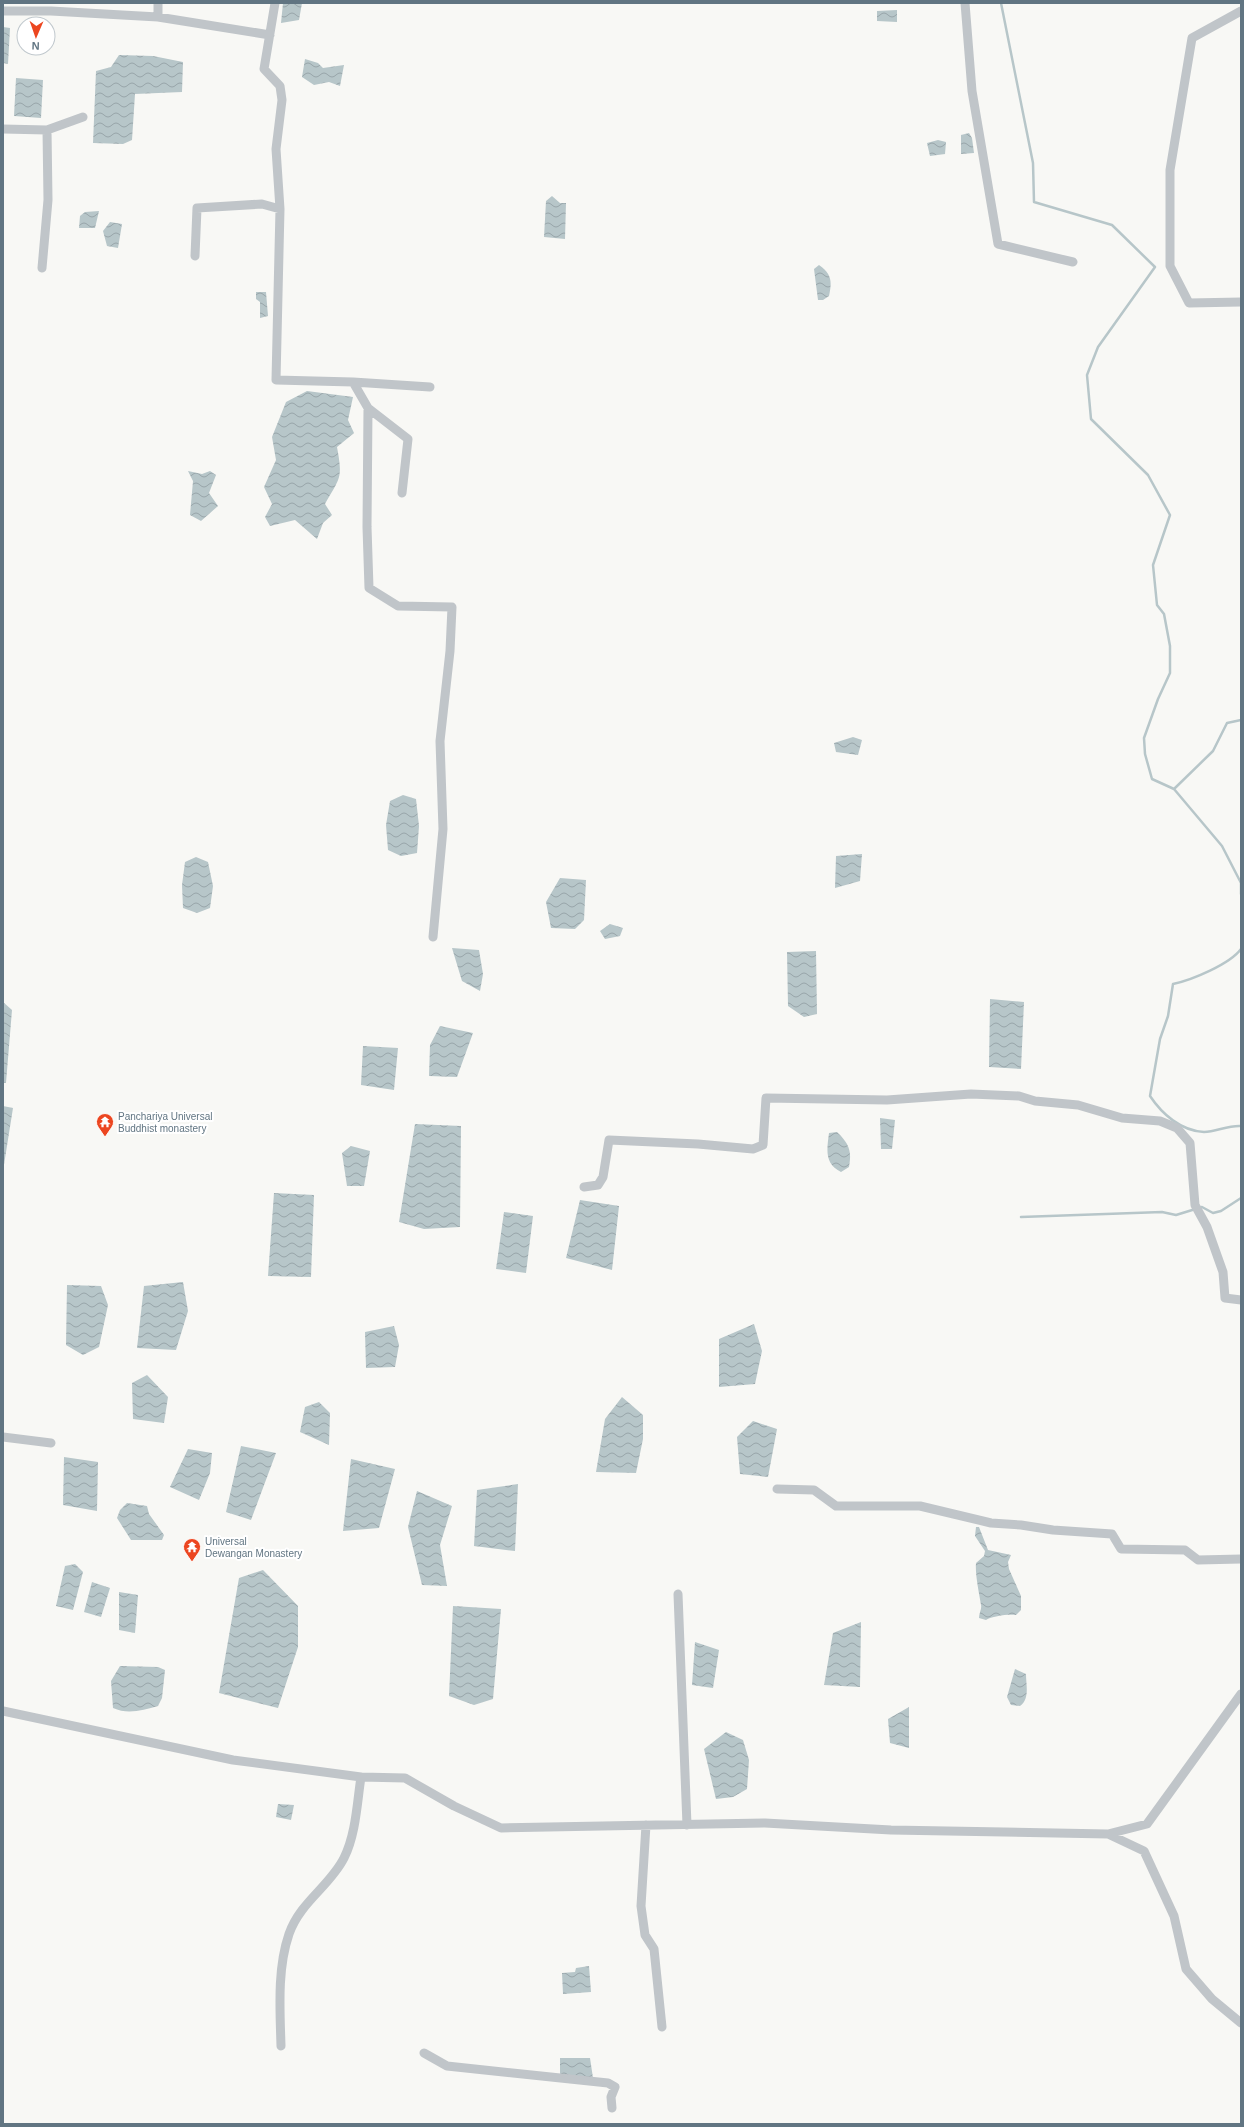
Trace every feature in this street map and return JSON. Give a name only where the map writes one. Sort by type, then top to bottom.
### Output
[{"type":"street","points":[[158,3],[158,17]]},
{"type":"street","points":[[275,3],[264,69],[280,86],[282,100],[276,149],[280,209],[276,380],[354,382],[430,387]]},
{"type":"street","points":[[965,3],[972,91],[998,244],[1072,262]]},
{"type":"street","points":[[3,12],[51,11],[158,17],[270,35]]},
{"type":"street","points":[[1241,11],[1192,38],[1170,170],[1170,266],[1189,303],[1241,302]]},
{"type":"street","points":[[3,129],[47,130],[83,117]]},
{"type":"street","points":[[42,268],[48,200],[47,130]]},
{"type":"street","points":[[195,256],[197,208],[262,204],[280,209]]},
{"type":"street","points":[[354,382],[368,408],[408,439],[402,493]]},
{"type":"street","points":[[368,408],[366,526],[369,588],[398,606],[452,607],[450,652],[440,741],[443,830],[433,937]]},
{"type":"street","points":[[584,1187],[598,1185],[603,1177],[609,1140],[698,1144],[753,1149],[763,1145],[766,1098],[887,1100],[971,1094],[1019,1096],[1035,1101],[1078,1105],[1122,1118],[1160,1121],[1177,1128],[1190,1143],[1195,1205],[1207,1227],[1223,1272],[1225,1298],[1241,1300]]},
{"type":"street","points":[[3,1437],[51,1443]]},
{"type":"street","points":[[777,1489],[814,1490],[836,1506],[920,1506],[991,1523],[1021,1525],[1053,1530],[1112,1534],[1121,1549],[1185,1550],[1198,1560],[1241,1560]]},
{"type":"street","points":[[678,1594],[687,1825]]},
{"type":"street","points":[[3,1710],[234,1760],[361,1777],[405,1778],[454,1806],[501,1828],[765,1823],[892,1830],[1108,1834],[1147,1824],[1241,1694]]},
{"type":"street","points":[[281,2046],[282,1979],[289,1933],[304,1905],[327,1882],[345,1857],[353,1829],[361,1777]]},
{"type":"street","points":[[646,1826],[641,1906],[644,1935],[654,1949],[662,2026]]},
{"type":"street","points":[[1108,1834],[1144,1851],[1174,1916],[1186,1969],[1212,2000],[1241,2023]]},
{"type":"street","points":[[424,2053],[447,2066],[608,2083],[615,2087],[611,2097],[612,2108]]},
{"type":"water","points":[[283,3],[302,3],[299,20],[281,23]]},
{"type":"water","points":[[897,10],[897,22],[877,21],[877,11]]},
{"type":"water","points":[[3,27],[10,28],[8,64],[3,63]]},
{"type":"water","points":[[119,55],[153,56],[183,62],[182,92],[135,94],[132,140],[123,144],[93,143],[96,71],[111,67]]},
{"type":"water","points":[[305,59],[318,63],[323,68],[344,65],[340,86],[329,82],[314,85],[302,77]]},
{"type":"water","points":[[16,78],[43,80],[41,118],[14,116]]},
{"type":"water","points":[[969,133],[972,138],[974,153],[961,154],[961,135]]},
{"type":"water","points":[[938,140],[946,142],[945,154],[930,156],[927,143]]},
{"type":"water","points":[[552,196],[560,203],[566,203],[565,239],[544,237],[546,201]]},
{"type":"water","points":[[99,211],[95,228],[79,228],[80,216],[85,212]]},
{"type":"water","points":[[110,222],[122,224],[118,248],[107,246],[103,231]]},
{"type":"water","points":[[819,265],[829,275],[831,282],[829,296],[823,300],[818,300],[814,269]]},
{"type":"water","points":[[256,292],[266,292],[268,316],[260,318],[260,302],[256,299]]},
{"type":"water","points":[[307,391],[353,397],[348,420],[354,433],[337,447],[340,466],[339,477],[325,504],[332,515],[323,523],[317,539],[295,520],[270,526],[265,517],[272,504],[264,487],[276,460],[272,437],[286,402]]},
{"type":"water","points":[[188,471],[202,474],[210,471],[216,475],[209,493],[218,506],[201,521],[190,515],[193,481]]},
{"type":"water","points":[[853,737],[862,740],[858,755],[836,752],[834,743]]},
{"type":"water","points":[[403,795],[416,799],[419,826],[417,853],[401,856],[388,850],[386,825],[390,801]]},
{"type":"water","points":[[862,854],[860,881],[835,888],[836,856]]},
{"type":"water","points":[[196,857],[208,862],[213,886],[210,908],[197,913],[183,908],[182,885],[185,862]]},
{"type":"water","points":[[560,878],[586,880],[584,920],[575,929],[551,928],[546,902]]},
{"type":"water","points":[[610,924],[623,928],[620,936],[605,939],[600,931]]},
{"type":"water","points":[[452,948],[479,950],[483,974],[480,991],[462,981]]},
{"type":"water","points":[[816,951],[817,1014],[804,1017],[788,1006],[787,952]]},
{"type":"water","points":[[990,999],[1024,1002],[1021,1069],[989,1067]]},
{"type":"water","points":[[3,1002],[12,1010],[6,1083],[3,1083]]},
{"type":"water","points":[[440,1026],[473,1033],[457,1077],[429,1076],[430,1045]]},
{"type":"water","points":[[363,1046],[398,1048],[394,1090],[361,1085]]},
{"type":"water","points":[[3,1106],[13,1108],[3,1171]]},
{"type":"water","points":[[880,1118],[895,1120],[892,1149],[881,1149]]},
{"type":"water","points":[[415,1124],[461,1126],[460,1227],[424,1229],[399,1222]]},
{"type":"water","points":[[837,1132],[847,1144],[850,1152],[849,1167],[841,1172],[832,1165],[829,1160],[827,1150],[829,1133]]},
{"type":"water","points":[[351,1146],[370,1151],[364,1186],[347,1186],[342,1153]]},
{"type":"water","points":[[274,1193],[314,1195],[311,1277],[268,1276]]},
{"type":"water","points":[[580,1200],[619,1206],[612,1270],[566,1258]]},
{"type":"water","points":[[504,1212],[533,1216],[526,1273],[496,1269]]},
{"type":"water","points":[[183,1282],[188,1311],[176,1350],[137,1348],[144,1286]]},
{"type":"water","points":[[67,1285],[101,1286],[108,1305],[99,1347],[83,1355],[66,1345]]},
{"type":"water","points":[[754,1324],[762,1351],[755,1384],[719,1387],[719,1339]]},
{"type":"water","points":[[394,1326],[399,1345],[395,1367],[366,1368],[365,1332]]},
{"type":"water","points":[[147,1375],[168,1397],[164,1423],[133,1419],[132,1383]]},
{"type":"water","points":[[622,1397],[643,1415],[643,1439],[636,1473],[596,1472],[605,1419]]},
{"type":"water","points":[[319,1402],[330,1413],[329,1445],[300,1432],[305,1407]]},
{"type":"water","points":[[753,1421],[777,1429],[768,1477],[740,1474],[737,1437]]},
{"type":"water","points":[[241,1446],[276,1453],[251,1520],[226,1512]]},
{"type":"water","points":[[188,1449],[212,1453],[210,1473],[199,1500],[170,1487]]},
{"type":"water","points":[[64,1457],[98,1462],[97,1511],[63,1505]]},
{"type":"water","points":[[351,1459],[395,1469],[379,1528],[343,1531]]},
{"type":"water","points":[[518,1484],[515,1551],[474,1546],[477,1490]]},
{"type":"water","points":[[417,1491],[452,1506],[440,1545],[447,1586],[422,1585],[408,1527]]},
{"type":"water","points":[[127,1503],[147,1506],[149,1514],[164,1535],[162,1540],[131,1540],[117,1518],[120,1510]]},
{"type":"water","points":[[976,1527],[979,1527],[988,1550],[1011,1555],[1008,1562],[1009,1569],[1021,1596],[1021,1610],[1016,1615],[992,1617],[986,1620],[979,1618],[981,1607],[976,1563],[984,1556],[985,1551],[975,1536]]},
{"type":"water","points":[[75,1564],[83,1572],[73,1610],[56,1606],[65,1566]]},
{"type":"water","points":[[263,1570],[298,1606],[298,1647],[278,1708],[219,1693],[239,1578]]},
{"type":"water","points":[[92,1582],[110,1588],[101,1617],[84,1612]]},
{"type":"water","points":[[119,1592],[138,1595],[135,1633],[119,1630]]},
{"type":"water","points":[[453,1606],[501,1609],[493,1699],[474,1705],[449,1696]]},
{"type":"water","points":[[861,1622],[860,1687],[824,1685],[833,1633]]},
{"type":"water","points":[[695,1642],[719,1650],[713,1688],[692,1685]]},
{"type":"water","points":[[120,1666],[158,1667],[165,1670],[162,1698],[158,1706],[130,1711],[113,1708],[111,1681]]},
{"type":"water","points":[[1015,1669],[1026,1674],[1026,1696],[1025,1700],[1020,1706],[1011,1705],[1007,1697]]},
{"type":"water","points":[[909,1707],[909,1748],[890,1743],[888,1719]]},
{"type":"water","points":[[726,1732],[743,1740],[749,1760],[747,1789],[733,1797],[716,1799],[704,1749]]},
{"type":"water","points":[[278,1804],[294,1805],[291,1820],[276,1817]]},
{"type":"water","points":[[589,1966],[591,1992],[563,1994],[562,1973],[575,1972],[576,1968]]},
{"type":"water","points":[[560,2058],[590,2058],[593,2078],[560,2077]]},
{"type":"waterway","points":[[1001,3],[1033,163],[1034,202],[1112,225],[1155,267],[1098,347],[1087,375],[1091,419],[1148,475],[1170,515],[1153,565],[1157,605],[1164,614],[1170,646],[1170,673],[1158,699],[1144,738],[1145,754],[1152,779],[1174,789],[1222,846],[1241,883],[1241,894]]},
{"type":"waterway","points":[[1174,789],[1213,751],[1227,723],[1241,720]]},
{"type":"waterway","points":[[1241,949],[1236,955],[1220,966],[1190,979],[1173,984],[1168,1016],[1160,1039],[1150,1096],[1166,1115],[1180,1125],[1196,1131],[1204,1132],[1241,1126]]},
{"type":"waterway","points":[[1021,1217],[1162,1212],[1176,1215],[1202,1207],[1213,1213],[1221,1211],[1241,1198]]},
{"type":"place","name":"Panchariya Universal Buddhist monastery","points":[[105,1137]]},
{"type":"place","name":"Universal Dewangan Monastery","points":[[192,1562]]}]
